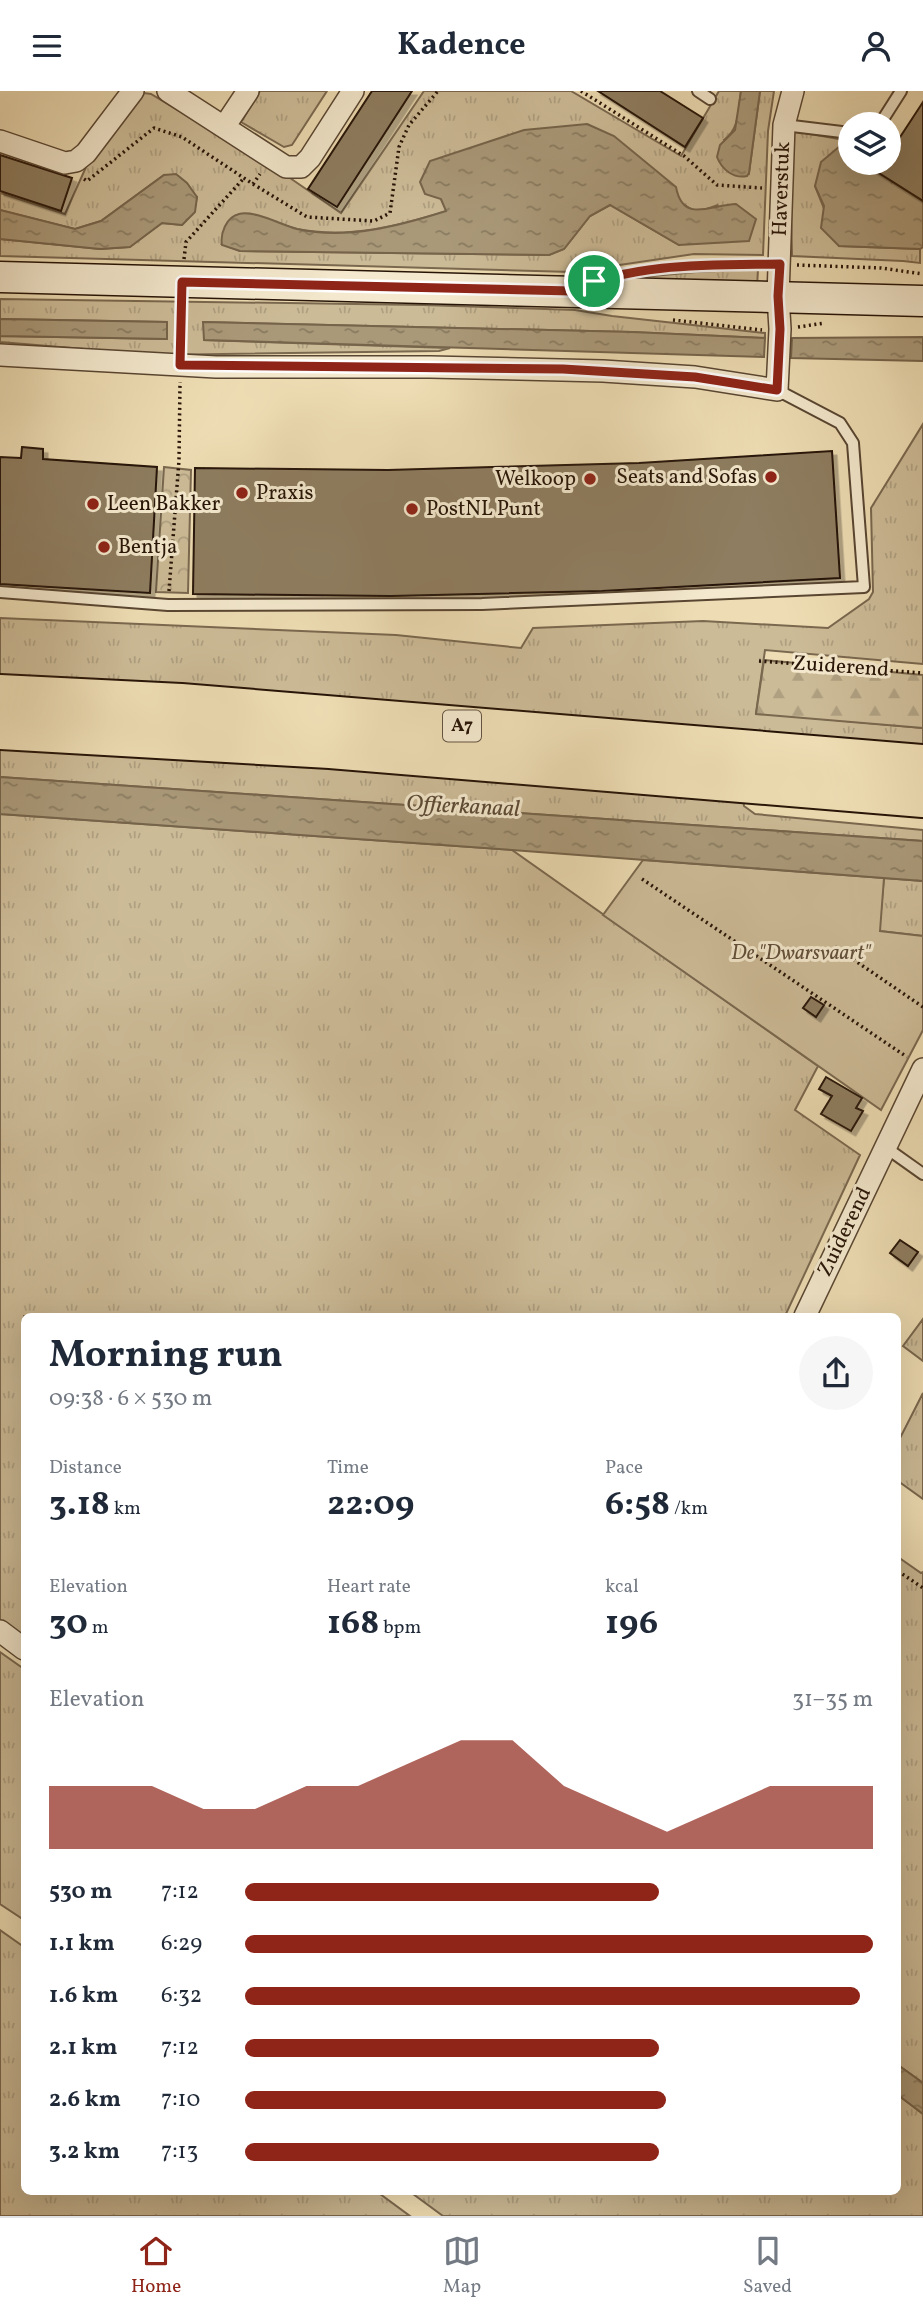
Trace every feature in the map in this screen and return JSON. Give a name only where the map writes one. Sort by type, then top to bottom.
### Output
[{"type":"highway","name":"A7","points":[[0,694],[181,703],[923,764]]},
{"type":"highway","name":"A7","points":[[0,730],[330,749],[923,798]]},
{"type":"street","points":[[0,141],[65,163],[76,161],[86,153],[133,91]]},
{"type":"street","points":[[168,91],[286,167],[301,167],[310,158],[353,91]]},
{"type":"street","points":[[224,127],[248,91]]},
{"type":"street","name":"Haverstuk","points":[[777,390],[784,125],[793,91]]},
{"type":"street","points":[[0,277],[923,301]]},
{"type":"street","points":[[0,355],[180,365],[590,370],[695,377],[777,390]]},
{"type":"street","name":"Zuiderend","points":[[806,1313],[885,1147],[917,1065]]},
{"type":"street","points":[[0,1631],[21,1647]]},
{"type":"lane","points":[[698,91],[710,99]]},
{"type":"lane","points":[[888,112],[901,91]]},
{"type":"lane","name":"Haverstuk","points":[[784,125],[838,132]]},
{"type":"lane","points":[[0,592],[168,604],[482,604],[864,587],[853,443],[840,423],[777,390]]},
{"type":"lane","points":[[885,1147],[923,1174]]},
{"type":"path","points":[[253,184],[307,217],[374,221],[390,213],[399,147],[409,125],[438,91]]},
{"type":"path","points":[[581,91],[684,156],[717,185],[782,189]]},
{"type":"path","points":[[65,163],[87,181],[154,128],[182,137],[244,178],[186,242],[182,282],[179,460],[168,604]]},
{"type":"path","points":[[655,270],[696,265],[780,264],[881,268],[923,274]]},
{"type":"path","name":"Zuiderend","points":[[759,661],[923,673]]},
{"type":"path","points":[[642,879],[917,1065]]},
{"type":"path","points":[[835,947],[923,1007]]},
{"type":"path","points":[[901,1573],[923,1588]]},
{"type":"green space","points":[[260,91],[327,91],[292,145],[284,147],[241,122]]},
{"type":"green space","points":[[424,91],[571,91],[681,156],[719,91],[741,91],[736,124],[724,140],[749,173],[760,91],[774,91],[768,131],[763,255],[694,254],[572,272],[0,256],[0,239],[100,249],[129,247],[162,223],[182,225],[194,212],[197,197],[164,175],[101,221],[75,229],[0,210],[0,193],[65,214],[86,167],[144,93],[151,94],[290,178],[341,213]],"holes":[[[441,199],[678,200],[688,208],[697,210],[718,205],[679,245],[610,205],[590,216],[564,249],[549,255],[240,251],[222,244],[261,217],[297,229],[354,232],[410,222],[447,211]]]},
{"type":"green space","points":[[794,131],[838,139],[838,149],[815,186],[839,246],[920,249],[920,263],[792,256]]},
{"type":"green space","points":[[758,269],[757,288],[610,280],[696,272]]},
{"type":"green space","points":[[0,299],[575,310],[765,333],[765,338],[632,332],[204,322],[204,340],[450,348],[439,351],[156,355],[0,342],[0,336],[166,339],[167,322],[0,319]]},
{"type":"green space","points":[[923,424],[923,664],[765,650],[756,713],[923,728],[923,746],[0,675],[0,618],[396,635],[521,648],[533,628],[703,621],[828,628],[869,599],[873,592],[871,508]]},
{"type":"green space","points":[[164,467],[191,470],[188,593],[156,592]]},
{"type":"green space","points":[[764,660],[923,675],[923,728],[756,714]]},
{"type":"green space","points":[[0,743],[743,797],[744,806],[755,814],[923,830],[923,841],[0,777]]},
{"type":"green space","points":[[0,814],[512,850],[818,1066],[795,1110],[860,1155],[786,1313],[21,1313],[21,1637],[0,1621]]},
{"type":"green space","name":"De \"Dwarsvaart\"","points":[[643,860],[884,878],[880,931],[923,936],[923,1030],[881,1110],[603,915]]},
{"type":"green space","points":[[884,878],[923,881],[923,936],[879,931]]},
{"type":"green space","points":[[923,1319],[923,1361],[903,1346]]},
{"type":"green space","points":[[923,1393],[923,1499],[901,1483],[901,1436]]},
{"type":"green space","points":[[901,1559],[923,1572],[923,2083],[901,2067]]},
{"type":"green space","points":[[0,1652],[21,1667],[21,1918],[0,1904]]},
{"type":"green space","points":[[0,1930],[21,1945],[21,2195],[381,2195],[410,2216],[0,2216]]},
{"type":"green space","points":[[901,2097],[923,2114],[923,2216],[443,2216],[414,2195],[901,2195]]},
{"type":"water","points":[[741,91],[760,91],[749,173],[742,177],[729,173],[717,157],[720,145],[735,130]]},
{"type":"water","points":[[587,124],[614,136],[676,187],[680,198],[691,209],[736,204],[756,219],[749,241],[679,245],[610,205],[590,216],[564,249],[549,255],[240,251],[222,245],[225,227],[234,216],[245,213],[297,229],[335,233],[373,230],[446,211],[441,199],[425,194],[420,182],[430,161],[524,130]]},
{"type":"water","points":[[838,148],[838,175],[884,175],[923,200],[923,247],[839,246],[821,228],[824,206],[815,186],[821,162]]},
{"type":"water","points":[[176,174],[197,197],[195,212],[182,225],[162,223],[130,247],[100,249],[0,239],[0,210],[75,229],[101,221],[164,175]]},
{"type":"water","points":[[0,319],[167,322],[167,339],[0,336]]},
{"type":"water","points":[[203,322],[632,332],[765,338],[764,357],[204,340]]},
{"type":"water","points":[[923,337],[923,361],[791,358],[792,338]]},
{"type":"water","points":[[0,777],[923,841],[923,881],[0,814]]},
{"type":"water","points":[[901,2067],[923,2083],[923,2114],[901,2097]]},
{"type":"building","points":[[372,91],[412,91],[337,207],[308,189]]},
{"type":"building","points":[[598,91],[660,91],[703,118],[685,147]]},
{"type":"building","points":[[923,102],[923,201],[882,175],[901,175],[901,136]]},
{"type":"building","points":[[0,155],[72,178],[61,211],[0,191]]},
{"type":"building","points":[[22,447],[43,449],[43,459],[157,467],[150,593],[0,584],[0,457],[21,458]]},
{"type":"building","points":[[832,451],[840,578],[602,591],[391,596],[193,594],[195,468],[388,470],[639,463]]},
{"type":"building","points":[[811,997],[824,1005],[816,1017],[803,1008]]},
{"type":"building","points":[[826,1077],[862,1098],[856,1108],[863,1111],[851,1131],[821,1114],[832,1096],[819,1089]]},
{"type":"building","points":[[900,1240],[918,1252],[908,1266],[890,1253]]},
{"type":"place","name":"Seats and Sofas","points":[[771,477]]},
{"type":"place","name":"Welkoop","points":[[590,479]]},
{"type":"place","name":"Praxis","points":[[242,493]]},
{"type":"place","name":"Leen Bakker","points":[[93,504]]},
{"type":"place","name":"PostNL Punt","points":[[412,509]]},
{"type":"place","name":"Bentja","points":[[104,547]]},
{"type":"route","points":[[780,264],[777,390],[695,377],[563,369],[180,365],[182,282],[572,291],[594,281],[696,265],[780,264]]},
{"type":"water label","name":"Offierkanaal","points":[[463,807]]}]
